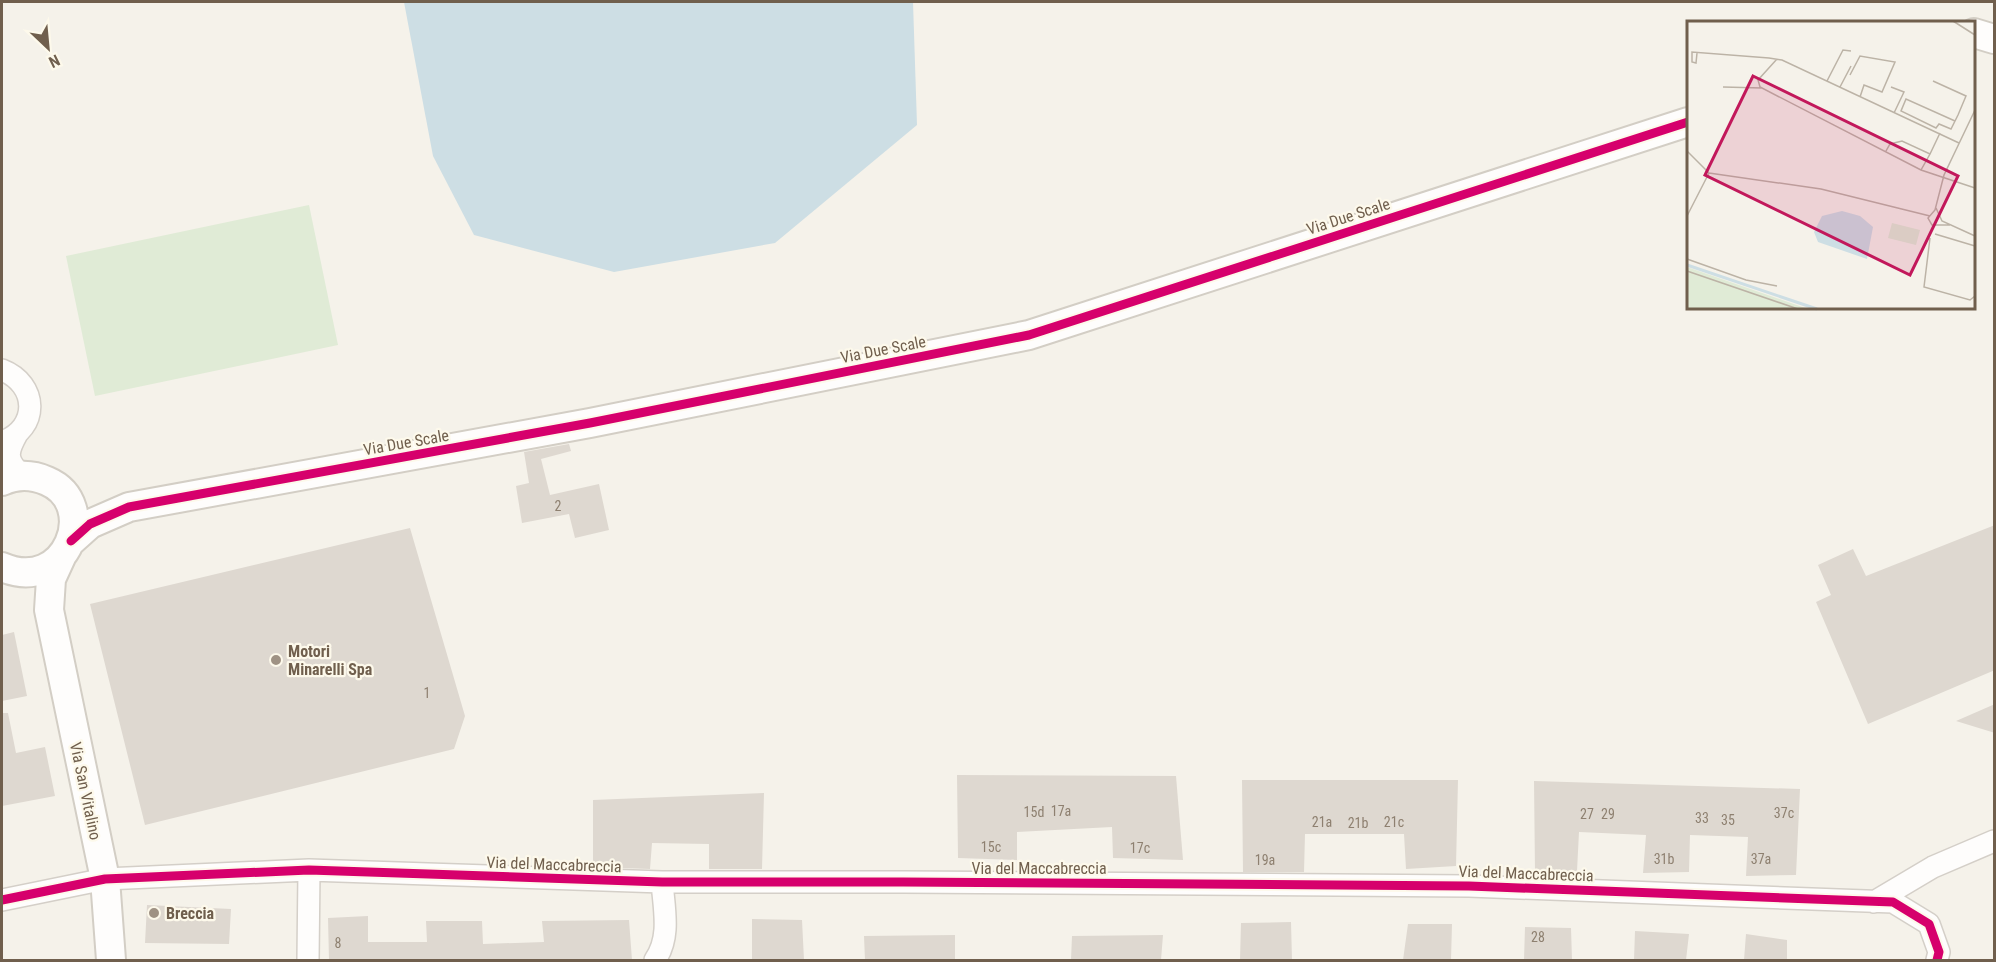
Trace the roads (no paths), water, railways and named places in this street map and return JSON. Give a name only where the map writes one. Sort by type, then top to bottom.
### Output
[{"type":"street","points":[[1975,33],[1995,39]]},
{"type":"street","name":"Via Due Scale","points":[[6,569],[25,573],[39,571],[52,565],[90,524],[129,507],[578,425],[1029,335],[1687,123]]},
{"type":"street","points":[[2,370],[22,382],[28,392],[30,403],[25,425],[9,438],[10,460],[14,468],[12,478]]},
{"type":"street","name":"Via Due Scale","points":[[12,478],[39,477],[76,498],[99,504],[129,507]]},
{"type":"street","points":[[62,491],[69,502],[74,528],[66,548]]},
{"type":"street","name":"Via San Vitalino","points":[[66,548],[51,579],[49,597],[51,622],[105,879],[111,960]]},
{"type":"street","name":"Via San Vitalino","points":[[6,569],[35,595],[51,622]]},
{"type":"street","points":[[1874,902],[1934,867],[1995,841]]},
{"type":"street","points":[[308,960],[309,870]]},
{"type":"street","name":"Via del Maccabreccia","points":[[2,900],[105,879],[309,870],[662,882],[1469,886],[1893,902],[1929,924],[1939,952],[1937,960]]},
{"type":"street","points":[[655,960],[660,953],[666,930],[662,882]]},
{"type":"place","name":"Motori Minarelli Spa","points":[[276,660]]},
{"type":"place","name":"Breccia","points":[[154,913]]}]
